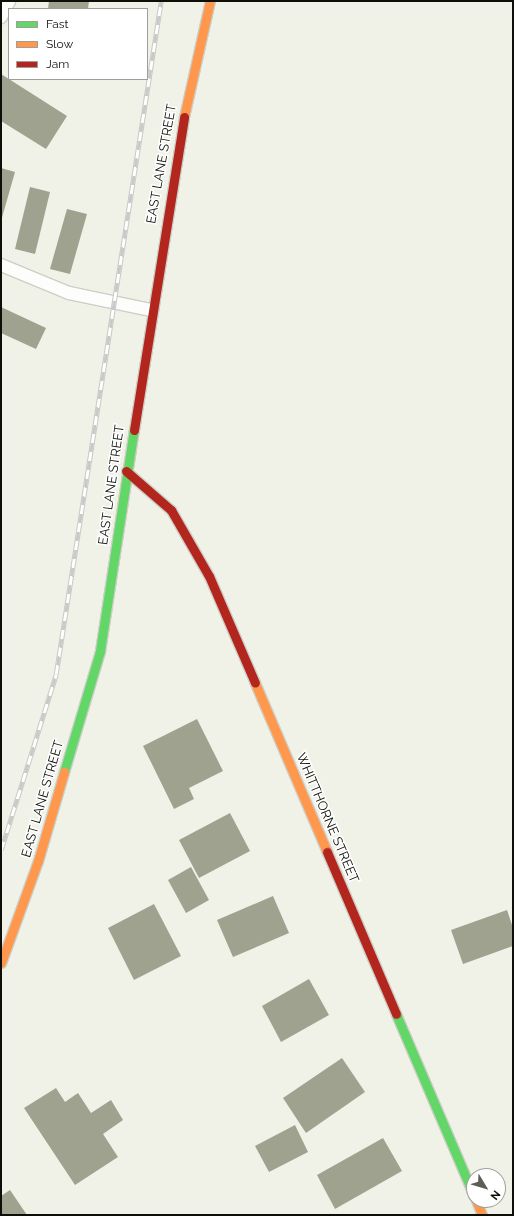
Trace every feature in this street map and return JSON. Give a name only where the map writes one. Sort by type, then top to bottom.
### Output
[{"type":"street","name":"EAST LANE STREET","points":[[1,963],[38,861],[100,651],[126,471],[177,146],[210,1]]},
{"type":"street","name":"WHITTHORNE STREET","points":[[126,471],[171,510],[209,576],[466,1177]]},
{"type":"lane","points":[[1,17],[9,1]]},
{"type":"lane","points":[[1,265],[69,293],[151,310]]},
{"type":"building","points":[[49,1],[89,1],[88,8],[48,8]]},
{"type":"building","points":[[1,74],[8,80],[10,80],[67,116],[46,149],[1,121]]},
{"type":"building","points":[[1,168],[15,172],[1,221]]},
{"type":"building","points":[[30,187],[50,192],[35,254],[15,249]]},
{"type":"building","points":[[67,209],[87,214],[70,274],[50,269]]},
{"type":"building","points":[[1,307],[46,328],[36,349],[1,333]]},
{"type":"building","points":[[197,719],[223,771],[189,788],[194,799],[174,809],[143,746]]},
{"type":"building","points":[[230,813],[250,851],[199,878],[179,840]]},
{"type":"building","points":[[191,867],[209,900],[186,913],[168,880]]},
{"type":"building","points":[[273,896],[289,933],[233,957],[217,920]]},
{"type":"building","points":[[154,904],[181,956],[134,980],[108,928]]},
{"type":"building","points":[[507,910],[513,928],[513,946],[463,964],[451,930]]},
{"type":"building","points":[[309,979],[329,1015],[281,1042],[262,1006]]},
{"type":"building","points":[[342,1058],[365,1092],[306,1133],[283,1098]]},
{"type":"building","points":[[56,1088],[65,1102],[78,1093],[91,1113],[111,1100],[123,1120],[103,1134],[118,1157],[75,1185],[24,1108]]},
{"type":"building","points":[[295,1125],[308,1152],[269,1172],[255,1146]]},
{"type":"building","points":[[383,1138],[402,1171],[335,1209],[317,1175]]},
{"type":"building","points":[[10,1190],[27,1215],[1,1215],[1,1196]]},
{"type":"railway","points":[[1,850],[56,674],[161,1]]},
{"type":"traffic: fast","points":[[64,772],[100,651],[134,430]]},
{"type":"traffic: fast","points":[[396,1014],[466,1177]]},
{"type":"traffic: slow","points":[[184,117],[210,1]]},
{"type":"traffic: slow","points":[[255,683],[327,852]]},
{"type":"traffic: slow","points":[[1,963],[38,861],[64,772]]},
{"type":"traffic: slow","points":[[479,1208],[482,1215]]},
{"type":"traffic: jam","points":[[134,430],[184,117]]},
{"type":"traffic: jam","points":[[126,471],[171,510],[209,576],[255,683]]},
{"type":"traffic: jam","points":[[327,852],[396,1014]]}]
